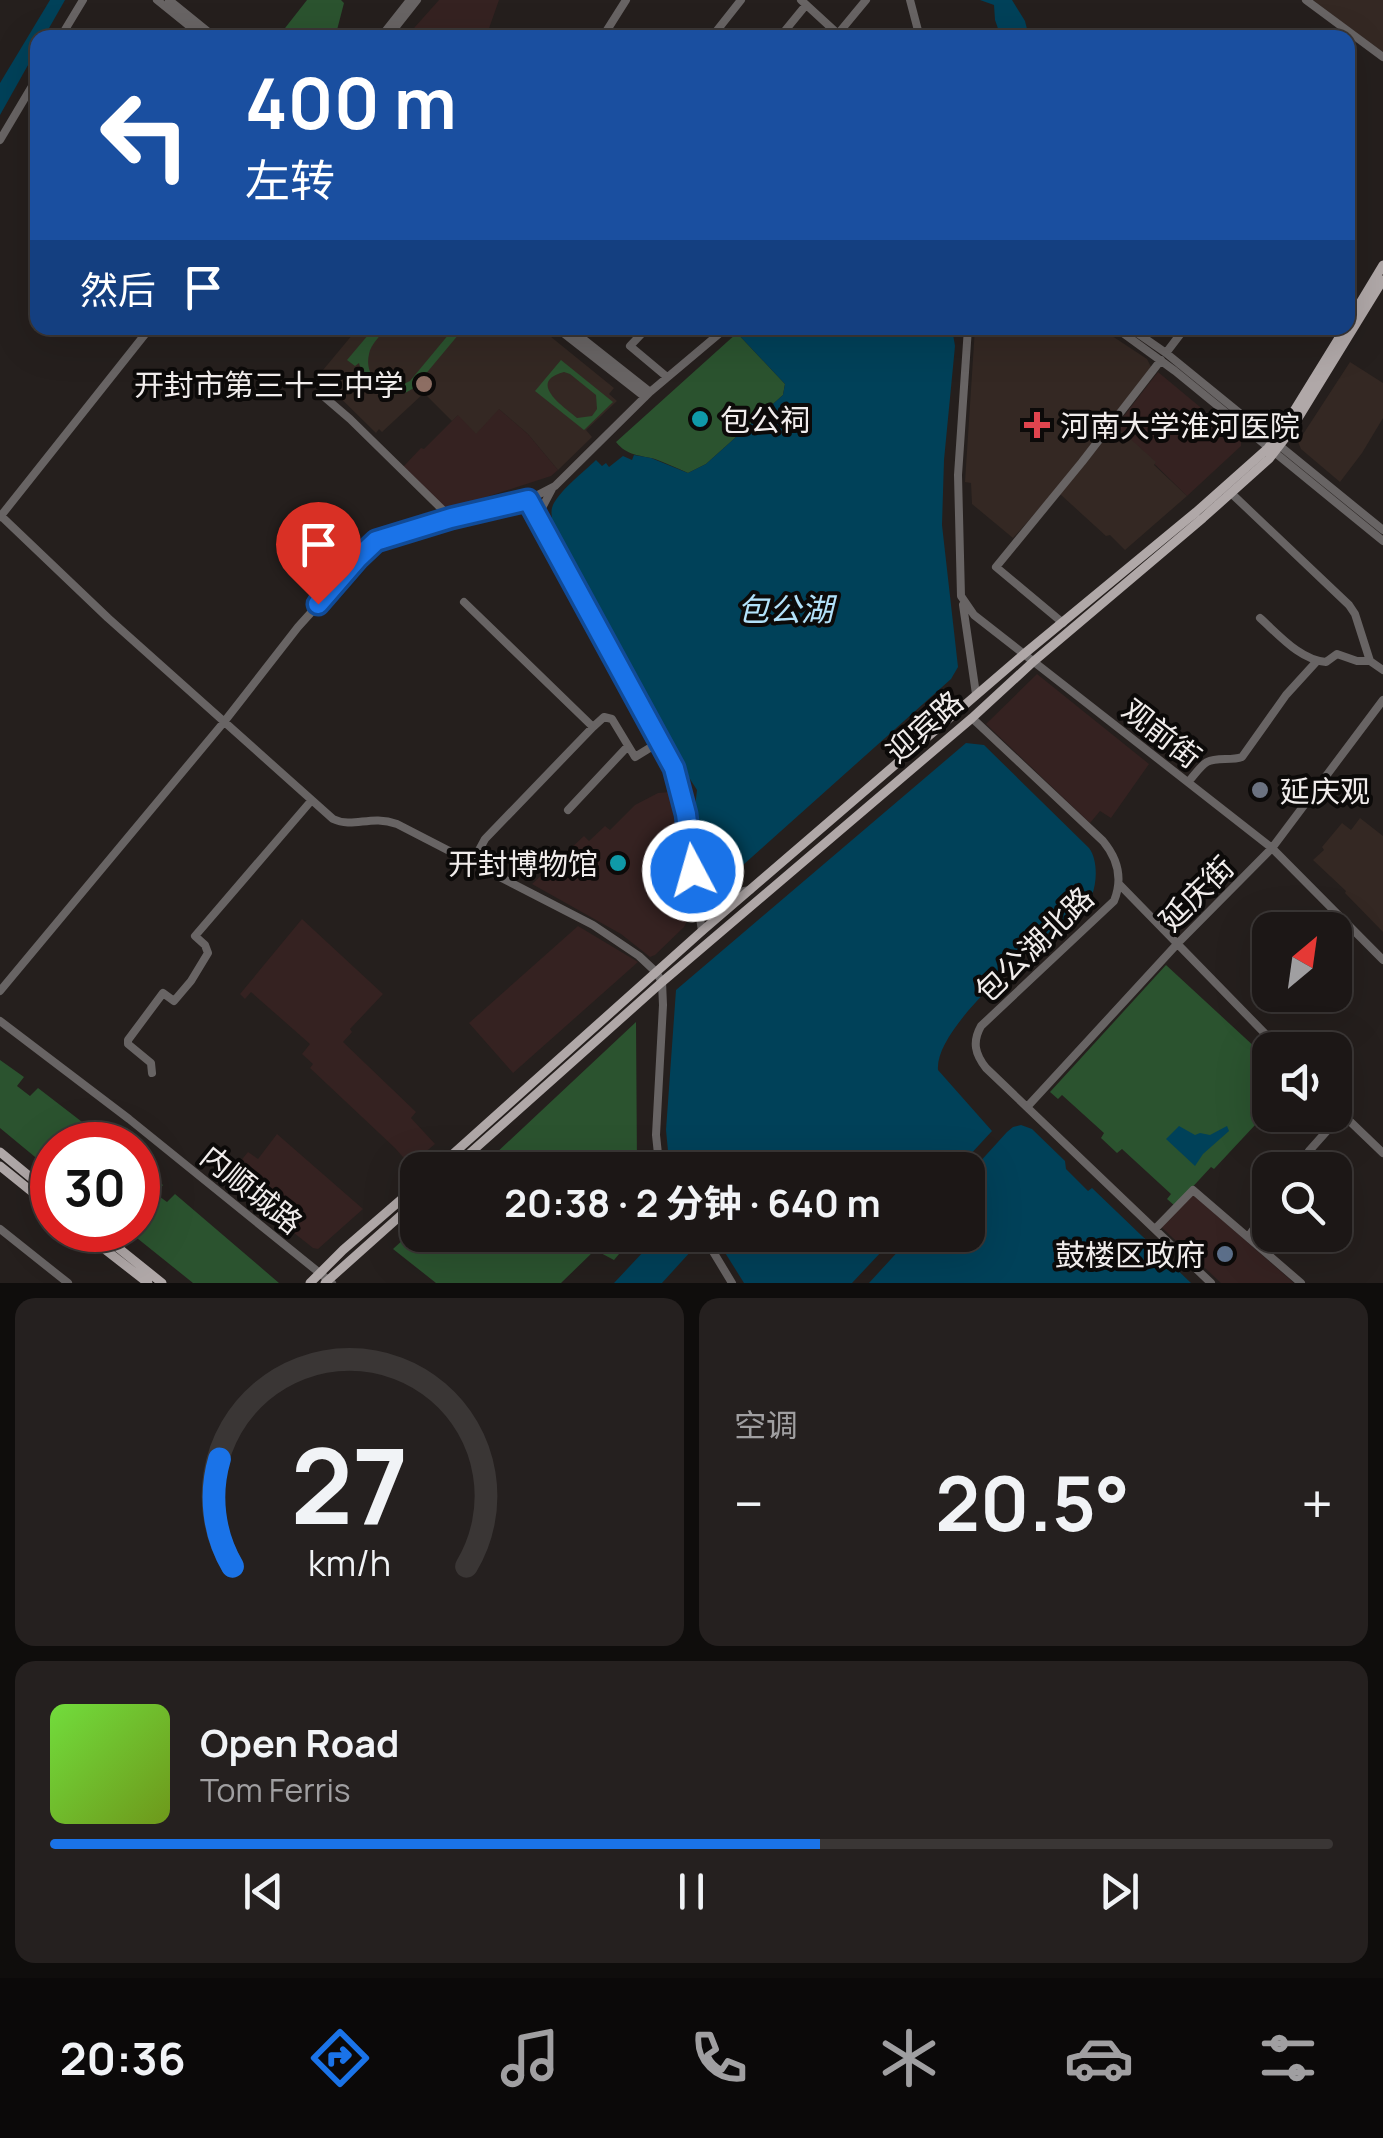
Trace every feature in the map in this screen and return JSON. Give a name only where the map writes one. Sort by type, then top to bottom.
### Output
[{"type":"main road","name":"迎宾路","points":[[1355,310],[1383,265]]},
{"type":"main road","name":"迎宾路","points":[[1355,323],[1383,280]]},
{"type":"main road","name":"迎宾路","points":[[455,1152],[976,694],[1274,448],[1340,335]]},
{"type":"main road","name":"迎宾路","points":[[471,1152],[662,982],[1232,494],[1274,448],[1347,335]]},
{"type":"main road","points":[[0,1152],[30,1177]]},
{"type":"main road","points":[[0,1166],[30,1190]]},
{"type":"main road","points":[[326,1280],[400,1204]]},
{"type":"main road","points":[[310,1283],[326,1280],[400,1216]]},
{"type":"main road","points":[[108,1252],[148,1283]]},
{"type":"main road","points":[[123,1252],[162,1283]]},
{"type":"street","points":[[65,30],[82,0]]},
{"type":"street","points":[[157,0],[194,30]]},
{"type":"street","points":[[170,0],[206,30]]},
{"type":"street","points":[[390,30],[414,0]]},
{"type":"street","points":[[607,30],[626,0]]},
{"type":"street","points":[[718,30],[742,0]]},
{"type":"street","points":[[842,30],[866,0]]},
{"type":"street","points":[[910,0],[918,30]]},
{"type":"street","points":[[1306,0],[1346,30]]},
{"type":"street","points":[[785,30],[804,2],[831,30]]},
{"type":"street","points":[[1355,37],[1383,58]]},
{"type":"street","points":[[0,140],[30,89]]},
{"type":"street","points":[[144,335],[0,517],[327,815],[348,824],[367,819],[387,820],[593,925],[640,956],[662,982],[658,1152]]},
{"type":"street","points":[[566,335],[647,395]]},
{"type":"street","points":[[577,335],[647,395]]},
{"type":"street","points":[[640,335],[630,346],[668,377]]},
{"type":"street","points":[[542,526],[542,508],[555,486],[647,395],[718,335]]},
{"type":"street","points":[[968,335],[958,474],[961,596],[976,694]]},
{"type":"street","points":[[1128,335],[1163,356]]},
{"type":"street","points":[[1138,335],[1383,541]]},
{"type":"street","points":[[1063,623],[996,567],[1180,335]]},
{"type":"street","points":[[322,395],[451,518]]},
{"type":"street","points":[[1274,448],[1383,530]]},
{"type":"street","points":[[0,991],[298,628],[373,544],[451,518],[528,500],[555,486]]},
{"type":"street","points":[[1232,494],[1356,614],[1370,662]]},
{"type":"street","points":[[528,500],[661,741],[683,795],[702,931]]},
{"type":"street","points":[[961,596],[971,612],[1024,654]]},
{"type":"street","points":[[464,602],[593,726]]},
{"type":"street","points":[[1260,618],[1302,654],[1317,661],[1326,662],[1337,654],[1370,662],[1383,670]]},
{"type":"street","name":"观前街","points":[[1024,654],[1272,848],[1383,960]]},
{"type":"street","points":[[1188,782],[1211,760],[1242,757],[1286,695],[1317,661]]},
{"type":"street","name":"延庆街","points":[[1028,1107],[1178,942],[1272,848],[1383,700]]},
{"type":"street","points":[[472,863],[485,839],[604,718],[612,719],[635,758],[661,741]]},
{"type":"street","name":"包公湖北路","points":[[972,718],[1104,841],[1117,862],[1119,884],[1114,900],[986,1022],[977,1034],[975,1047],[980,1060],[1211,1283]]},
{"type":"street","points":[[568,810],[628,746]]},
{"type":"street","points":[[152,1074],[151,1063],[128,1040],[163,993],[174,1001],[191,981],[208,953],[195,936],[311,800]]},
{"type":"street","points":[[693,871],[704,884],[719,892],[734,894],[751,889]]},
{"type":"street","points":[[1119,884],[1263,1032]]},
{"type":"street","name":"内顺城路","points":[[0,1021],[326,1280]]},
{"type":"street","points":[[1352,1124],[1383,1153]]},
{"type":"street","points":[[1155,1229],[1193,1190],[1301,1283]]},
{"type":"street","points":[[0,1229],[68,1283]]},
{"type":"street","points":[[1248,1237],[1252,1231]]},
{"type":"street","points":[[714,1252],[732,1283]]},
{"type":"shaded area","points":[[439,0],[499,0],[488,30],[412,30]]},
{"type":"shaded area","points":[[1313,0],[1383,0],[1383,52],[1355,30]]},
{"type":"shaded area","name":"开封市第三十三中学","points":[[352,335],[549,335],[614,388],[609,394],[617,401],[586,430],[592,437],[558,470],[528,434],[499,409],[476,434],[458,415],[452,421],[424,393],[382,432],[379,429],[376,433],[318,376]]},
{"type":"shaded area","name":"河南大学淮河医院","points":[[975,335],[1111,335],[1147,359],[1151,367],[1055,491],[1013,538],[972,504],[971,483],[965,482]]},
{"type":"shaded area","points":[[1350,362],[1383,383],[1383,418],[1340,482],[1298,442]]},
{"type":"shaded area","points":[[1158,372],[1241,441],[1241,446],[1187,496],[1116,426]]},
{"type":"shaded area","points":[[499,409],[528,434],[558,470],[551,476],[446,510],[403,467],[458,415]]},
{"type":"shaded area","points":[[1116,426],[1187,496],[1125,550],[1060,494]]},
{"type":"shaded area","points":[[1037,674],[1149,764],[1111,818],[1100,811],[1090,823],[986,724]]},
{"type":"shaded area","name":"开封博物馆","points":[[670,792],[689,917],[684,927],[650,957],[621,934],[532,884],[584,836],[589,841],[605,826],[610,830],[635,805],[658,793]]},
{"type":"shaded area","points":[[1360,818],[1383,836],[1383,932],[1313,860],[1342,823],[1351,830]]},
{"type":"shaded area","points":[[302,919],[383,994],[343,1042],[416,1112],[411,1118],[435,1144],[425,1152],[400,1154],[310,1068],[313,1064],[302,1054],[310,1044],[251,992],[245,999],[240,994]]},
{"type":"shaded area","points":[[578,926],[638,962],[513,1073],[469,1023]]},
{"type":"shaded area","points":[[277,1134],[363,1209],[318,1249],[226,1179],[248,1152],[258,1159]]},
{"type":"shaded area","name":"鼓楼区政府","points":[[1189,1191],[1252,1246],[1252,1252],[1259,1252],[1294,1283],[1221,1283],[1158,1224]]},
{"type":"green space","points":[[307,0],[344,3],[337,30],[283,30]]},
{"type":"green space","points":[[368,335],[381,335],[370,350],[370,371],[379,382],[394,386],[410,381],[448,335],[458,335],[414,388],[405,393],[389,395],[374,390],[363,378],[359,363],[355,366],[347,360]]},
{"type":"green space","name":"包公祠","points":[[735,335],[785,384],[783,395],[706,464],[688,473],[629,452],[616,442]]},
{"type":"green space","points":[[561,360],[613,402],[584,430],[535,391]],"holes":[[[570,374],[596,395],[597,409],[592,416],[577,418],[551,395],[548,382],[553,376]]]},
{"type":"green space","points":[[1166,965],[1252,1044],[1252,1128],[1175,1206],[1167,1199],[1171,1194],[1122,1149],[1117,1153],[1101,1138],[1104,1133],[1062,1095],[1058,1099],[1050,1092]]},
{"type":"green space","points":[[636,1022],[637,1152],[497,1152]]},
{"type":"green space","points":[[0,1060],[24,1077],[17,1086],[30,1096],[38,1088],[82,1122],[30,1122],[30,1153],[0,1128]]},
{"type":"green space","points":[[175,1194],[279,1283],[193,1283],[154,1252],[160,1252],[160,1197],[167,1202]]},
{"type":"green space","points":[[400,1243],[400,1252],[593,1252],[561,1283],[436,1283],[393,1249]]},
{"type":"green space","points":[[599,1252],[621,1252],[614,1260]]},
{"type":"water","points":[[50,0],[65,0],[48,30],[32,30]]},
{"type":"water","points":[[980,0],[1012,0],[1027,30],[999,30],[994,5]]},
{"type":"water","points":[[30,33],[30,61],[0,115],[0,83]]},
{"type":"water","name":"包公湖","points":[[739,335],[953,335],[942,525],[958,667],[951,679],[724,882],[706,867],[703,857],[694,816],[697,790],[555,533],[552,511],[571,482],[596,460],[609,467],[623,456],[632,460],[634,455],[688,473],[706,464],[783,395],[785,384]]},
{"type":"water","points":[[966,743],[984,745],[1089,848],[1094,859],[1092,895],[1000,977],[955,1027],[942,1050],[938,1070],[992,1131],[973,1152],[668,1152],[666,1130],[676,990]]},
{"type":"water","points":[[1179,1126],[1195,1135],[1210,1135],[1227,1126],[1229,1131],[1195,1166],[1166,1139]]},
{"type":"water","points":[[1013,1127],[1032,1129],[1065,1161],[1066,1169],[1088,1191],[1092,1188],[1191,1283],[869,1283],[897,1252],[985,1252],[985,1156]]},
{"type":"water","points":[[643,1252],[690,1252],[662,1283],[614,1283]]},
{"type":"water","points":[[725,1252],[881,1252],[852,1283],[744,1283]]},
{"type":"place","name":"开封市第三十三中学","points":[[424,384]]},
{"type":"place","name":"包公祠","points":[[700,419]]},
{"type":"place","name":"河南大学淮河医院","points":[[1037,425]]},
{"type":"place","name":"延庆观","points":[[1260,790]]},
{"type":"place","name":"开封博物馆","points":[[618,863]]},
{"type":"place","name":"鼓楼区政府","points":[[1225,1254]]},
{"type":"route","points":[[318,604],[376,541],[528,500],[674,768],[683,795],[693,871]]}]
